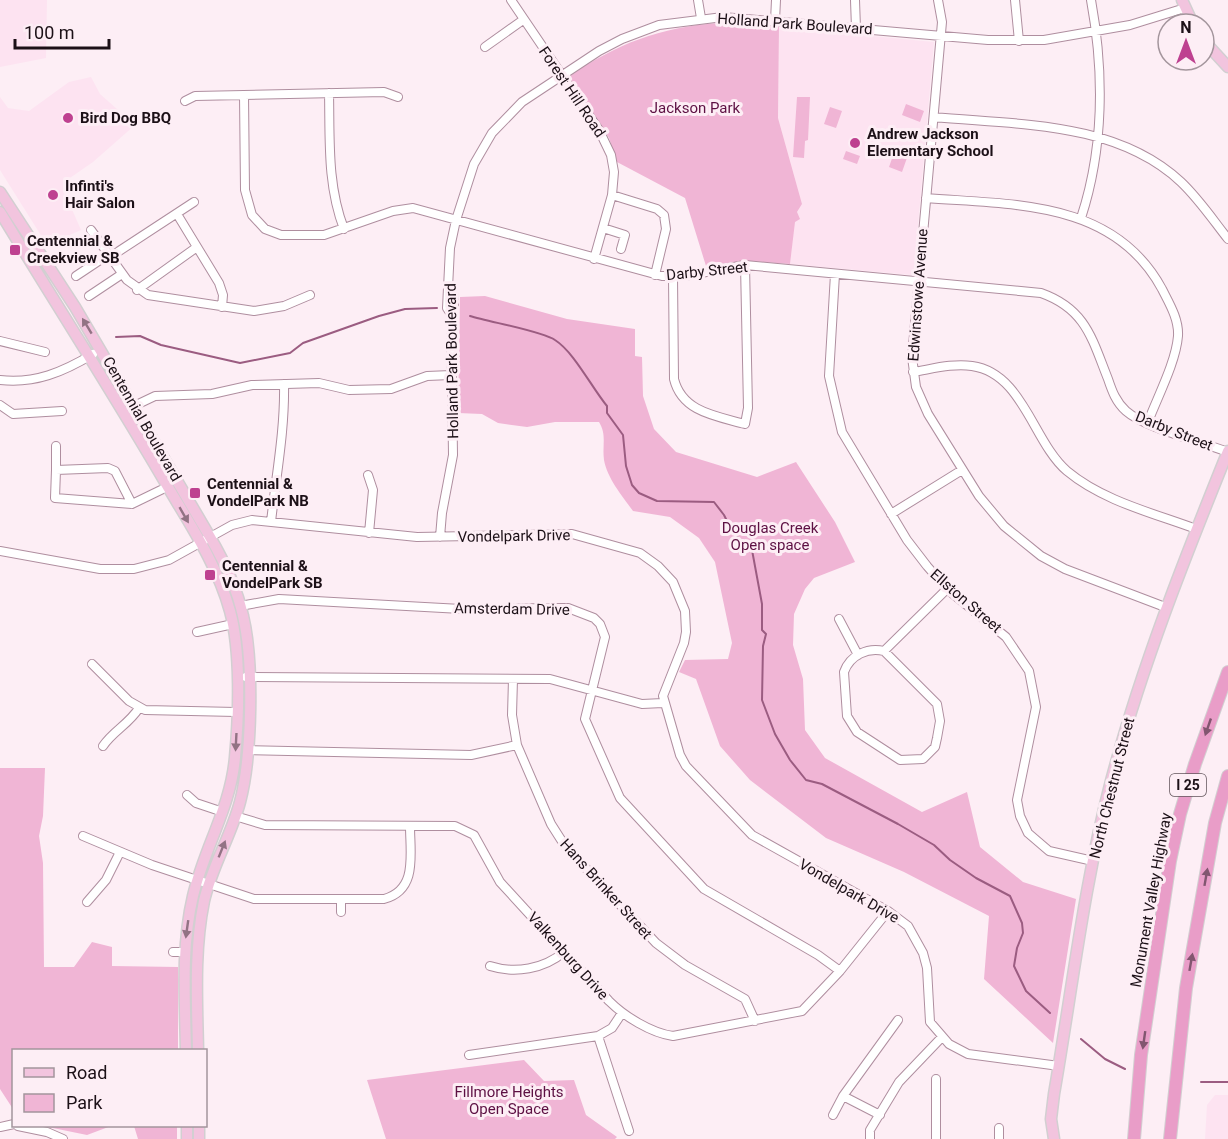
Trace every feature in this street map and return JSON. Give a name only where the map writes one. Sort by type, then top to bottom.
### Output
[{"type":"highway","name":"Monument Valley Highway","points":[[1134,1139],[1141,1055],[1157,938],[1180,813],[1228,672]]},
{"type":"highway","name":"I 25","points":[[1170,1139],[1186,988],[1215,823],[1228,776]]},
{"type":"main road","points":[[1216,54],[1228,67]]},
{"type":"main road","name":"Centennial Boulevard","points":[[0,192],[75,307],[210,537],[226,566],[240,606],[246,633],[249,677],[248,750],[244,782],[235,816],[208,884],[197,957],[198,1049]]},
{"type":"main road","name":"Centennial Boulevard","points":[[0,212],[82,340],[201,543],[227,601],[233,624],[237,676],[235,759],[223,812],[197,881],[185,952],[186,1049]]},
{"type":"main road","name":"North Chestnut Street","points":[[1054,1139],[1052,1112],[1059,1066],[1093,861],[1111,781],[1165,607],[1228,452]]},
{"type":"street","name":"Forest Hill Road","points":[[511,0],[606,142],[614,172],[612,195],[594,259]]},
{"type":"street","points":[[698,0],[701,18]]},
{"type":"street","points":[[775,21],[776,0]]},
{"type":"street","points":[[855,0],[856,28]]},
{"type":"street","name":"Edwinstowe Avenue","points":[[938,0],[942,22],[941,36],[912,357],[913,372],[928,414],[962,470],[1004,526],[1041,556],[1090,580],[1165,607]]},
{"type":"street","points":[[1015,0],[1019,41]]},
{"type":"street","points":[[1081,218],[1092,180],[1100,84],[1097,32],[1090,0]]},
{"type":"street","name":"Holland Park Boulevard","points":[[440,537],[442,513],[453,456],[451,314],[447,308],[450,293],[450,248],[456,220],[474,164],[492,133],[522,102],[622,39],[659,25],[701,18],[775,21],[1019,41],[1097,32],[1131,25],[1183,4]]},
{"type":"street","points":[[485,48],[523,20]]},
{"type":"street","points":[[185,102],[195,96],[384,92],[398,97]]},
{"type":"street","points":[[329,93],[331,184],[334,204],[344,229]]},
{"type":"street","name":"Darby Street","points":[[244,95],[245,190],[252,215],[265,229],[281,235],[324,235],[406,208],[418,209],[656,275],[673,277],[745,265],[1029,291],[1048,295],[1074,311],[1089,332],[1119,403],[1135,417],[1228,452]]},
{"type":"street","points":[[934,117],[1051,128],[1096,137],[1132,150],[1164,168],[1191,192],[1228,239]]},
{"type":"street","points":[[612,195],[657,209],[664,215],[666,229],[656,275]]},
{"type":"street","points":[[926,198],[1052,210],[1081,218],[1112,235],[1137,256],[1156,278],[1175,316],[1178,335],[1177,344],[1148,423]]},
{"type":"street","points":[[76,276],[194,202]]},
{"type":"street","points":[[177,214],[223,290],[222,307]]},
{"type":"street","points":[[603,228],[625,234],[621,249]]},
{"type":"street","points":[[91,230],[122,274],[137,290],[148,295],[254,311],[271,309],[310,295]]},
{"type":"street","points":[[538,255],[541,244]]},
{"type":"street","points":[[137,290],[197,247]]},
{"type":"street","points":[[673,277],[674,379],[679,393],[691,407],[745,424],[748,408],[745,265]]},
{"type":"street","points":[[89,296],[122,274]]},
{"type":"street","name":"Ellston Street","points":[[835,274],[828,358],[832,398],[848,444],[907,540],[947,589],[1006,636],[1023,658],[1033,682],[1035,719],[1017,800],[1020,816],[1028,833],[1049,851],[1093,861]]},
{"type":"street","points":[[0,341],[45,352]]},
{"type":"street","points":[[0,380],[23,381],[46,377],[90,355],[99,347]]},
{"type":"street","points":[[913,372],[961,365],[973,366],[994,374],[1012,391],[1056,460],[1080,481],[1108,496],[1196,529]]},
{"type":"street","points":[[134,406],[155,396],[212,394],[245,386],[319,383],[349,390],[391,389],[427,376],[451,375]]},
{"type":"street","points":[[271,522],[276,468],[284,429],[284,384]]},
{"type":"street","points":[[0,405],[13,414],[62,411]]},
{"type":"street","points":[[56,446],[55,498],[132,504],[167,487]]},
{"type":"street","points":[[56,470],[112,469],[132,504]]},
{"type":"street","points":[[891,514],[962,470]]},
{"type":"street","points":[[368,475],[373,490],[369,533]]},
{"type":"street","name":"Vondelpark Drive","points":[[0,551],[89,567],[124,570],[160,564],[246,521],[369,533],[440,537],[572,534],[631,550],[649,558],[673,582],[685,611],[684,644],[664,688],[663,703],[683,761],[752,835],[888,911],[908,926],[923,953],[927,968],[928,1016],[942,1037],[955,1049],[968,1054],[1059,1066]]},
{"type":"street","points":[[884,651],[947,589]]},
{"type":"street","name":"Amsterdam Drive","points":[[240,606],[279,600],[452,609],[568,608],[586,613],[600,624],[603,630],[604,645],[585,713],[587,726],[614,788],[627,808],[704,889],[818,955],[840,971]]},
{"type":"street","points":[[840,619],[858,655]]},
{"type":"street","points":[[197,632],[233,624]]},
{"type":"street","points":[[872,649],[884,651],[937,704],[940,721],[938,738],[930,754],[923,759],[900,760],[857,732],[851,724],[847,716],[843,678],[846,666],[858,655],[872,649]]},
{"type":"street","points":[[92,664],[139,708],[151,711],[236,712]]},
{"type":"street","points":[[237,676],[560,680],[642,704],[663,703]]},
{"type":"street","name":"Hans Brinker Street","points":[[513,679],[512,715],[517,745],[551,824],[570,854],[656,944],[685,965],[745,999],[755,1021]]},
{"type":"street","points":[[103,746],[110,735],[130,721],[139,708]]},
{"type":"street","points":[[248,750],[471,754],[517,745]]},
{"type":"street","points":[[187,795],[196,803],[223,812]]},
{"type":"street","name":"Valkenburg Drive","points":[[235,816],[265,825],[455,826],[474,835],[500,882],[622,1013],[659,1032],[673,1036],[802,1011],[840,971],[888,911]]},
{"type":"street","points":[[83,836],[197,881],[255,899],[384,899],[404,888],[410,874],[410,826]]},
{"type":"street","points":[[87,902],[106,880],[120,852]]},
{"type":"street","points":[[341,899],[341,912]]},
{"type":"street","points":[[173,952],[185,952]]},
{"type":"street","points":[[490,966],[505,970],[540,966],[552,962],[564,952]]},
{"type":"street","points":[[469,1055],[598,1036],[612,1028],[622,1013]]},
{"type":"street","points":[[833,1115],[843,1096],[898,1020]]},
{"type":"street","points":[[598,1036],[629,1131]]},
{"type":"street","points":[[870,1139],[870,1130],[899,1082],[942,1037]]},
{"type":"street","points":[[936,1079],[936,1139]]},
{"type":"street","points":[[843,1096],[880,1114]]},
{"type":"street","points":[[26,1127],[63,1139]]},
{"type":"street","points":[[999,1128],[999,1139]]},
{"type":"shaded area","points":[[0,0],[47,0],[46,58],[0,67]]},
{"type":"shaded area","name":"Andrew Jackson Elementary School","points":[[779,27],[934,42],[914,271],[911,275],[790,264],[795,216],[802,204],[778,118]]},
{"type":"shaded area","points":[[91,77],[100,94],[135,125],[93,162],[67,180],[67,198],[81,230],[47,245],[0,170],[0,97],[8,108],[29,111],[69,82]]},
{"type":"shaded area","points":[[1215,1095],[1228,1095],[1228,1139],[1205,1139],[1207,1105]]},
{"type":"green space","name":"Jackson Park","points":[[718,23],[779,27],[778,118],[802,204],[797,212],[800,219],[795,222],[790,264],[749,261],[706,266],[685,198],[617,162],[609,138],[569,77],[604,55],[639,39],[677,28]]},
{"type":"green space","points":[[797,97],[810,97],[808,140],[805,141],[804,158],[793,157]]},
{"type":"green space","points":[[906,104],[924,111],[920,122],[902,115]]},
{"type":"green space","points":[[830,107],[842,111],[836,128],[824,124]]},
{"type":"green space","points":[[895,150],[908,155],[902,172],[889,167]]},
{"type":"green space","points":[[846,151],[860,156],[857,164],[843,159]]},
{"type":"green space","name":"Douglas Creek Open space","points":[[485,296],[567,319],[635,329],[635,356],[642,357],[643,396],[654,429],[676,452],[757,477],[796,462],[835,522],[855,562],[814,578],[805,589],[794,614],[793,645],[803,679],[805,730],[825,758],[922,812],[967,792],[980,847],[1023,882],[1076,899],[1053,1043],[984,979],[989,916],[904,872],[826,838],[750,780],[720,746],[696,679],[679,672],[685,660],[728,659],[732,643],[715,562],[699,538],[670,517],[633,511],[608,474],[604,460],[604,436],[599,422],[555,422],[527,427],[498,423],[482,414],[458,413],[460,297]]},
{"type":"green space","points":[[0,768],[45,768],[43,816],[39,836],[43,863],[44,967],[74,967],[92,942],[112,947],[112,966],[178,967],[178,1049],[12,1049],[12,1107],[0,1089]]},
{"type":"green space","name":"Fillmore Heights Open Space","points":[[524,1060],[544,1081],[574,1080],[586,1115],[617,1137],[615,1139],[386,1139],[367,1080]]},
{"type":"green space","points":[[48,1127],[108,1127],[87,1135]]},
{"type":"green space","points":[[134,1127],[177,1127],[177,1139],[138,1139]]},
{"type":"waterway","points":[[116,337],[140,336],[161,345],[240,363],[290,353],[303,343],[379,316],[405,309],[437,308]]},
{"type":"waterway","points":[[470,316],[539,333],[555,340],[569,353],[607,406],[607,413],[623,435],[626,466],[632,485],[639,493],[657,501],[714,502],[733,533],[752,550],[762,604],[762,630],[766,634],[763,646],[762,700],[775,734],[790,760],[806,780],[822,784],[898,824],[934,845],[950,860],[976,878],[1010,896],[1022,923],[1023,933],[1017,948],[1014,966],[1026,991],[1050,1013]]},
{"type":"waterway","points":[[1081,1039],[1105,1059],[1125,1069]]},
{"type":"waterway","points":[[1201,1082],[1228,1082]]},
{"type":"place","name":"Bird Dog BBQ","points":[[68,118]]},
{"type":"place","name":"Andrew Jackson Elementary School","points":[[855,143]]},
{"type":"place","name":"Infinti's Hair Salon","points":[[53,195]]},
{"type":"place","name":"Centennial & Creekview SB","points":[[15,250]]},
{"type":"place","name":"Centennial & VondelPark NB","points":[[195,493]]},
{"type":"place","name":"Centennial & VondelPark SB","points":[[210,575]]}]
